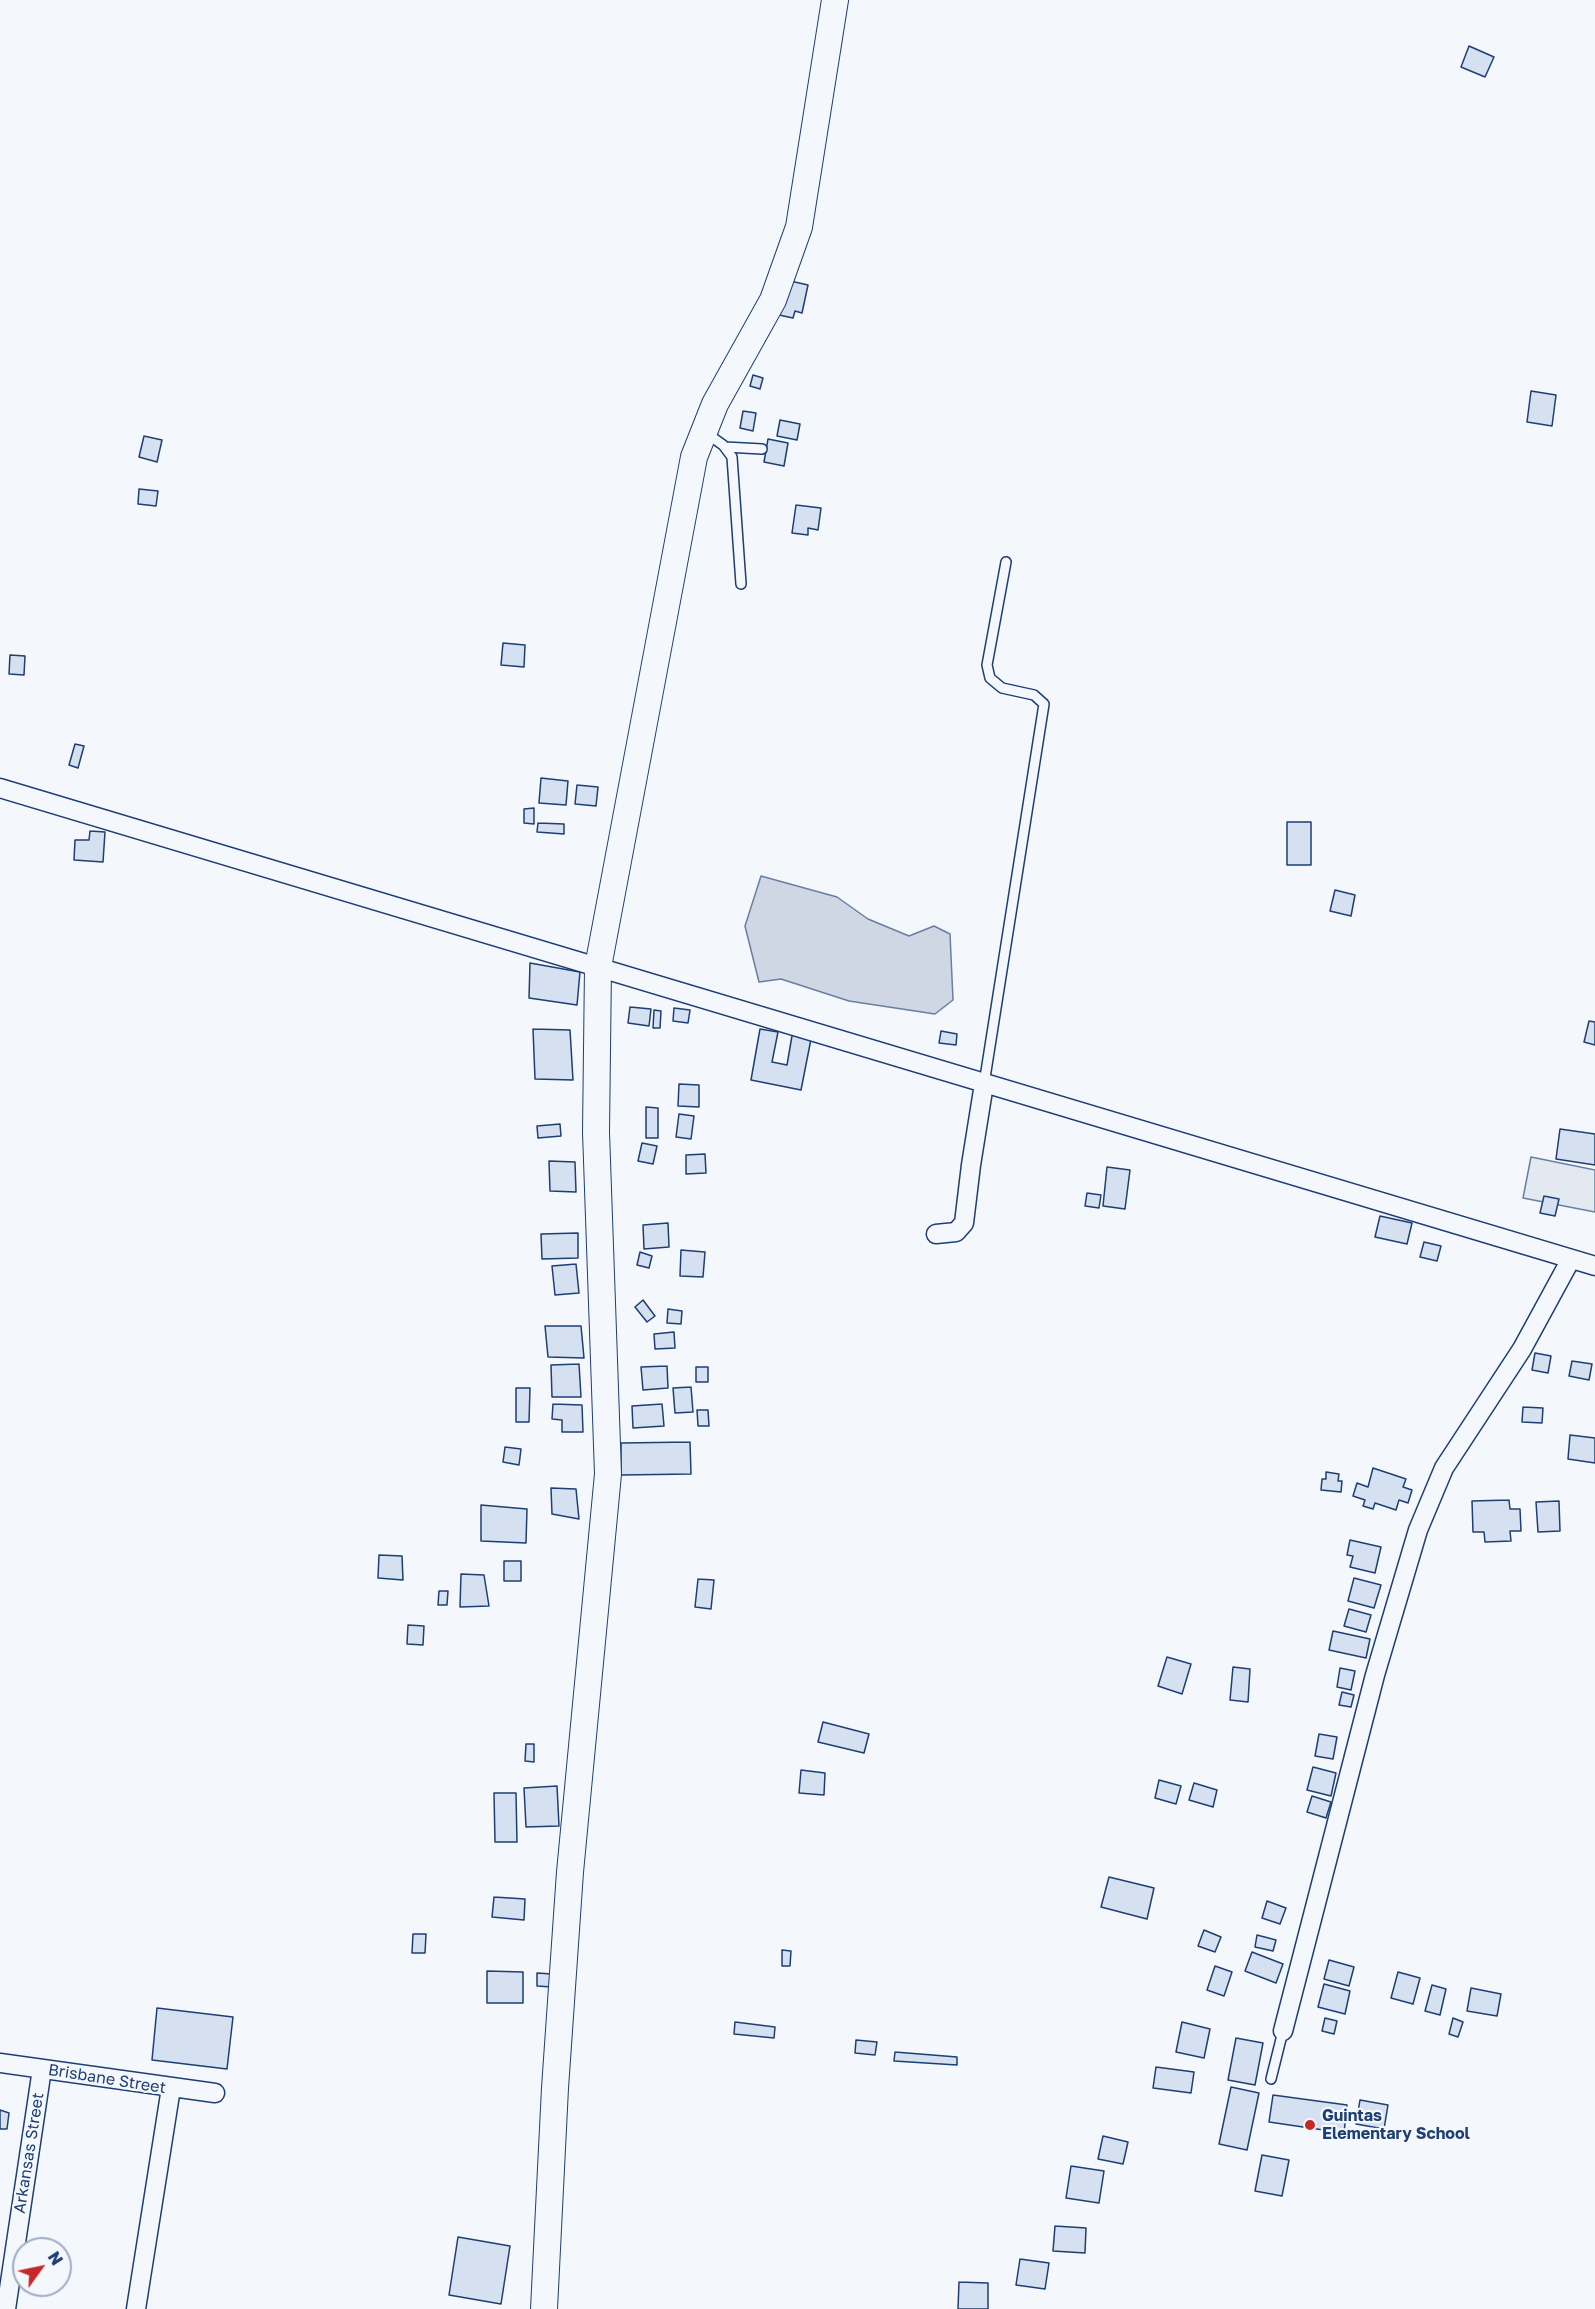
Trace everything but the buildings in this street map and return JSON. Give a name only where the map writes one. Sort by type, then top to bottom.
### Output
[{"type":"street","points":[[544,2309],[555,2088],[570,1872],[608,1474],[596,1132],[598,967],[694,457],[715,404],[773,300],[799,226],[835,0]]},
{"type":"street","points":[[0,788],[1595,1266]]},
{"type":"street","points":[[936,1234],[956,1232],[964,1223],[984,1084]]},
{"type":"street","points":[[1282,2031],[1375,1675],[1418,1530],[1444,1468],[1522,1349],[1571,1259]]},
{"type":"street","name":"Brisbane Street","points":[[0,2063],[215,2093]]},
{"type":"street","name":"Arkansas Street","points":[[6,2309],[42,2069]]},
{"type":"street","points":[[136,2309],[171,2088]]},
{"type":"lane","points":[[704,432],[725,447],[732,457],[741,584]]},
{"type":"lane","points":[[725,447],[762,449]]},
{"type":"lane","points":[[984,1084],[1044,704],[1034,695],[1002,688],[990,678],[987,665],[1006,562]]},
{"type":"lane","points":[[1271,2079],[1282,2031]]},
{"type":"shaded area","points":[[761,876],[837,897],[868,919],[909,936],[934,926],[950,934],[953,1000],[935,1014],[849,1001],[781,979],[759,982],[745,926]]},
{"type":"shaded area","points":[[1531,1157],[1595,1170],[1595,1212],[1523,1198]]},
{"type":"place","name":"Guintas Elementary School","points":[[1310,2125]]}]
